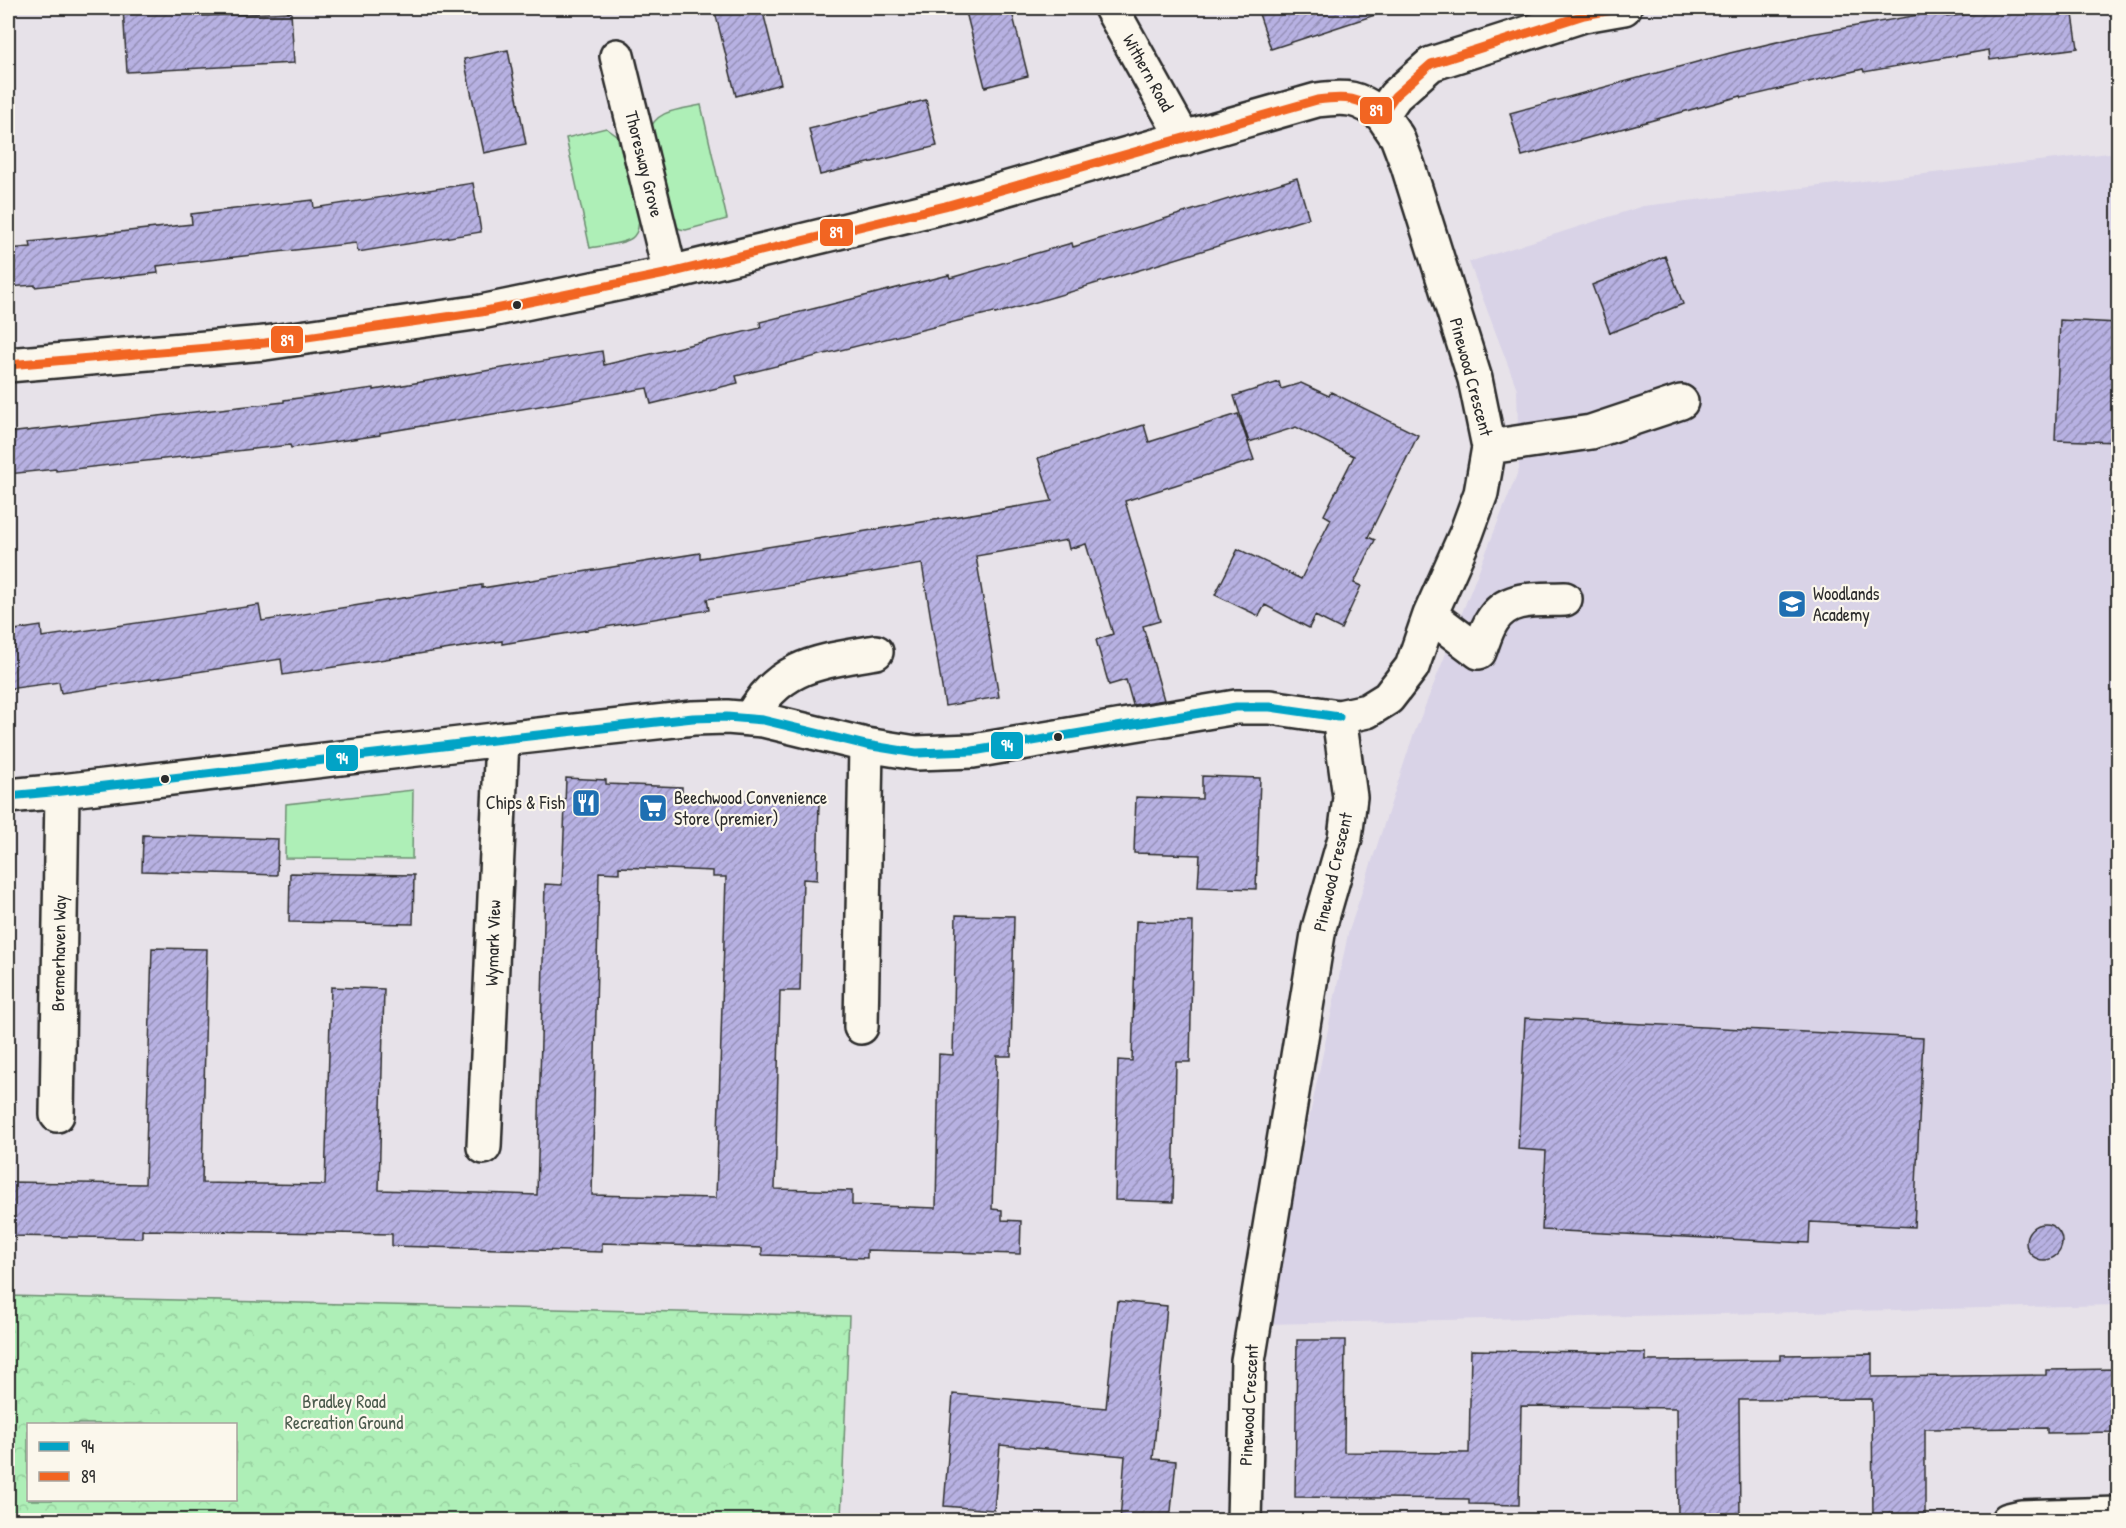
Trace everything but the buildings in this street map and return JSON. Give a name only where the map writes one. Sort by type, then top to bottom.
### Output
[{"type":"street","name":"Withern Road","points":[[1111,8],[1184,139]]},
{"type":"street","points":[[8,365],[265,343],[481,312],[670,273],[945,206],[1317,100],[1338,98],[1365,102],[1382,115],[1395,96],[1431,64],[1582,11],[1624,8]]},
{"type":"street","name":"Thoresway Grove","points":[[617,56],[670,273]]},
{"type":"street","name":"Pinewood Crescent","points":[[1244,1521],[1248,1361],[1319,928],[1345,838],[1350,797],[1339,717],[1367,711],[1388,698],[1412,667],[1430,615],[1466,534],[1481,493],[1489,447],[1475,379],[1408,166],[1397,137],[1382,115]]},
{"type":"street","points":[[1489,447],[1591,432],[1681,402]]},
{"type":"street","points":[[1430,615],[1479,652],[1492,620],[1506,605],[1524,600],[1565,599]]},
{"type":"street","points":[[750,719],[759,702],[780,681],[796,670],[813,664],[876,652]]},
{"type":"street","points":[[8,796],[62,792],[693,718],[727,717],[763,720],[866,745],[916,753],[973,751],[1236,707],[1270,707],[1339,717]]},
{"type":"street","name":"Wymark View","points":[[484,1147],[502,739]]},
{"type":"street","points":[[861,1027],[866,745]]},
{"type":"street","name":"Bremerhaven Way","points":[[57,1115],[62,792]]},
{"type":"street","points":[[2008,1521],[2021,1517],[2118,1514]]},
{"type":"shaded area","name":"Woodlands Academy","points":[[2118,152],[2118,1305],[1266,1324],[1348,934],[1412,739],[1519,469],[1517,389],[1469,262],[1643,206]]},
{"type":"green space","points":[[701,105],[727,219],[686,230],[672,223],[649,132],[652,124],[663,115]]},
{"type":"green space","points":[[606,128],[617,136],[639,216],[638,226],[637,232],[631,239],[590,248],[566,138]]},
{"type":"green space","points":[[413,790],[412,859],[285,858],[286,804]]},
{"type":"green space","name":"Bradley Road Recreation Ground","points":[[8,1296],[849,1316],[841,1520],[8,1520]]},
{"type":"transit line","name":"89","points":[[8,365],[265,343],[481,312],[670,273],[945,206],[1317,100],[1352,99],[1366,104],[1382,115],[1395,96],[1431,64],[1584,15],[1624,8]]},
{"type":"transit line","name":"94","points":[[8,796],[693,718],[727,717],[763,720],[866,745],[916,753],[973,751],[1236,707],[1270,707],[1339,717]]},
{"type":"place","name":"Woodlands Academy","points":[[1792,604]]},
{"type":"place","name":"Chips & Fish","points":[[586,803]]},
{"type":"place","name":"Beechwood Convenience Store (premier)","points":[[653,808]]}]
